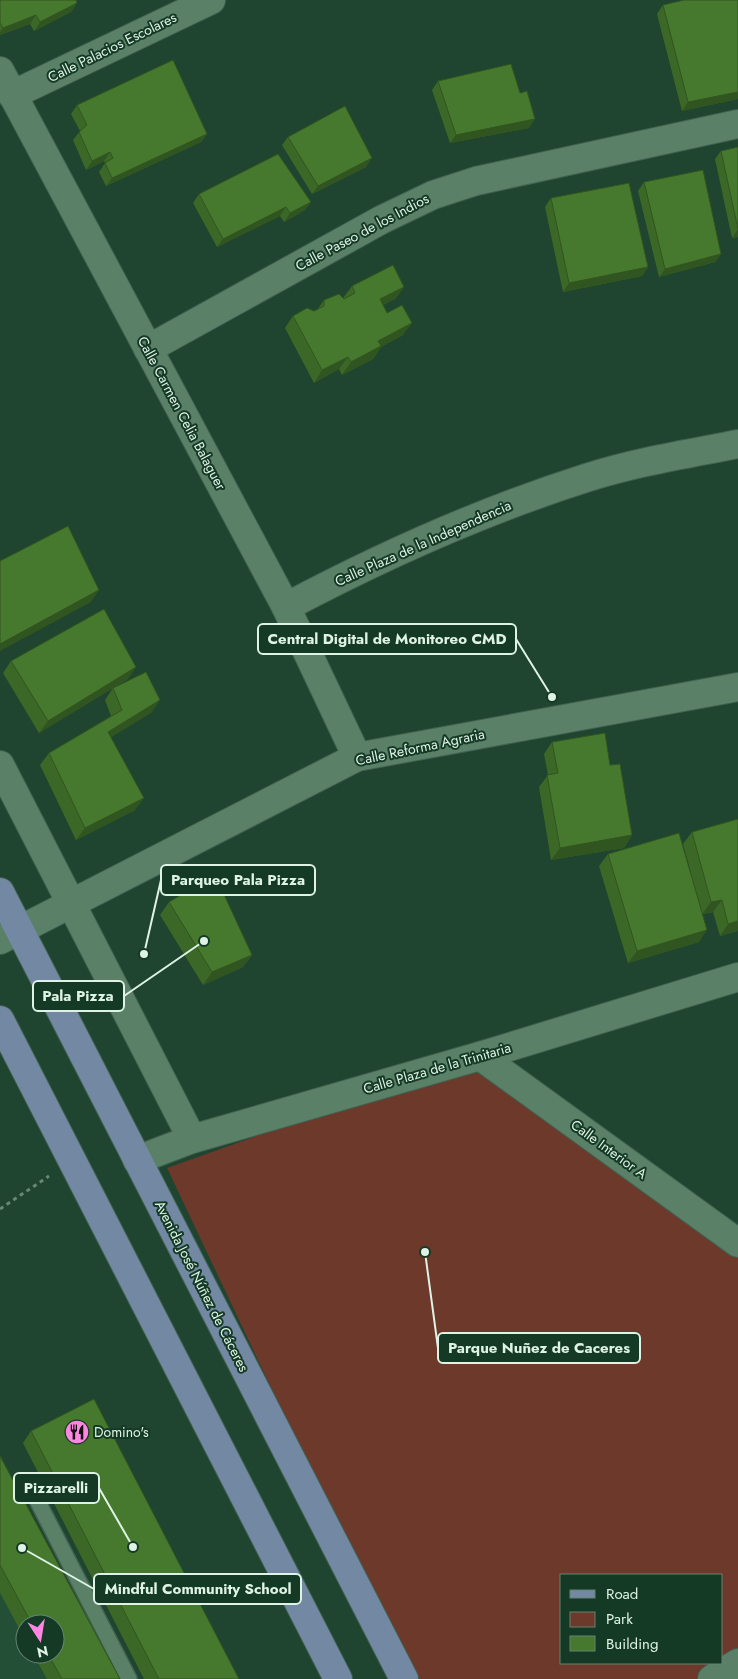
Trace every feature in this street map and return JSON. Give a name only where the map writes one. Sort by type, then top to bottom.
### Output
[{"type":"main road","name":"Avenida José Núñez de Cáceres","points":[[0,892],[10,935],[137,1160],[404,1679]]},
{"type":"main road","points":[[0,1020],[338,1679]]},
{"type":"street","name":"Calle Palacios Escolares","points":[[6,83],[211,0]]},
{"type":"street","name":"Calle Carmen Celia Balaguer","points":[[6,83],[286,607],[357,758]]},
{"type":"street","name":"Calle Paseo de los Indios","points":[[148,349],[381,220],[433,195],[476,181],[738,124]]},
{"type":"street","name":"Calle Plaza de la Independencia","points":[[286,607],[333,582],[429,538],[502,508],[586,478],[648,461],[738,444]]},
{"type":"street","name":"Calle Reforma Agraria","points":[[10,935],[357,758],[738,687]]},
{"type":"street","points":[[0,765],[192,1139]]},
{"type":"street","name":"Calle Plaza de la Trinitaria","points":[[137,1160],[192,1139],[480,1056],[738,977]]},
{"type":"street","name":"Calle Interior A","points":[[480,1056],[738,1243]]},
{"type":"street","points":[[712,1679],[738,1663]]},
{"type":"lane","points":[[37,1500],[129,1679]]},
{"type":"path","points":[[0,1209],[72,1160]]},
{"type":"shaded area","points":[[0,1472],[120,1679],[0,1679]]},
{"type":"green space","points":[[480,1056],[738,1247],[738,1662],[713,1679],[409,1679],[167,1168]]},
{"type":"building","points":[[0,0],[76,0],[77,3],[40,22],[36,15],[3,28],[0,23]]},
{"type":"building","points":[[684,0],[738,0],[738,92],[688,102],[663,5]]},
{"type":"building","points":[[173,60],[207,134],[112,178],[105,163],[113,158],[110,152],[92,161],[79,132],[87,125],[77,105]]},
{"type":"building","points":[[511,64],[520,93],[527,91],[535,119],[456,135],[438,81]]},
{"type":"building","points":[[345,106],[372,158],[318,186],[288,137]]},
{"type":"building","points":[[738,147],[738,229],[721,151]]},
{"type":"building","points":[[278,154],[311,202],[290,213],[286,207],[223,239],[199,194]]},
{"type":"building","points":[[703,170],[721,254],[665,269],[644,182]]},
{"type":"building","points":[[629,183],[648,267],[569,283],[551,198]]},
{"type":"building","points":[[393,265],[404,287],[380,299],[387,313],[402,305],[412,323],[378,341],[381,346],[351,362],[348,357],[322,370],[293,316],[307,308],[314,311],[324,306],[324,300],[339,294],[344,299],[355,293],[352,286]]},
{"type":"building","points":[[68,526],[99,590],[0,644],[0,561]]},
{"type":"building","points":[[104,609],[136,667],[48,721],[11,661]]},
{"type":"building","points":[[146,672],[160,700],[108,732],[144,798],[85,828],[49,753],[122,710],[113,688]]},
{"type":"building","points":[[605,733],[610,765],[620,764],[632,835],[560,848],[547,775],[558,773],[552,742]]},
{"type":"building","points":[[738,819],[738,921],[728,924],[722,900],[711,902],[692,832]]},
{"type":"building","points":[[679,833],[707,930],[637,951],[608,854]]},
{"type":"building","points":[[215,875],[252,955],[212,972],[169,902]]},
{"type":"building","points":[[94,1399],[239,1679],[159,1679],[31,1431]]},
{"type":"building","points":[[0,1456],[120,1679],[62,1679],[54,1664],[65,1664],[65,1614],[27,1614],[0,1565]]},
{"type":"place","name":"Central Digital de Monitoreo CMD","points":[[552,697]]},
{"type":"place","name":"Pala Pizza","points":[[204,941]]},
{"type":"place","name":"Parqueo Pala Pizza","points":[[144,954]]},
{"type":"place","name":"Parque Nuñez de Caceres","points":[[425,1252]]},
{"type":"place","name":"Domino's","points":[[77,1432]]},
{"type":"place","name":"Pizzarelli","points":[[133,1547]]},
{"type":"place","name":"Mindful Community School","points":[[22,1548]]}]
